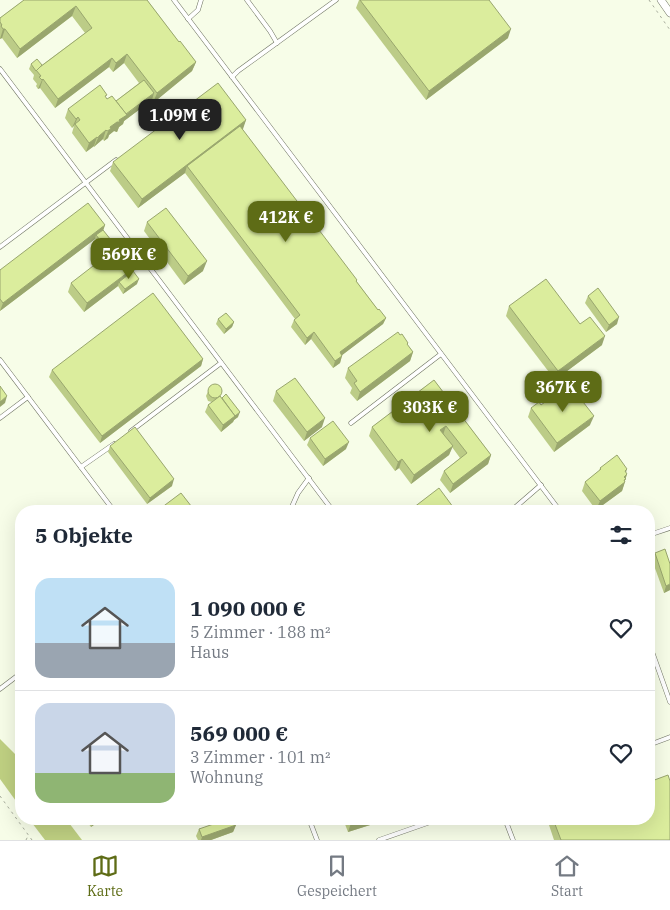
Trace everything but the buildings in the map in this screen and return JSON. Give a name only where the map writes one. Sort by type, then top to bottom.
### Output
[{"type":"street","points":[[661,0],[670,13]]},
{"type":"lane","points":[[174,0],[555,505]]},
{"type":"lane","points":[[188,19],[198,10],[201,0]]},
{"type":"lane","points":[[247,0],[270,30],[277,43]]},
{"type":"lane","points":[[232,77],[336,0]]},
{"type":"lane","points":[[0,69],[329,505]]},
{"type":"lane","points":[[0,248],[124,154]]},
{"type":"lane","points":[[351,423],[441,354]]},
{"type":"lane","points":[[0,360],[110,505]]},
{"type":"lane","points":[[127,434],[221,363]]},
{"type":"lane","points":[[0,418],[28,397]]},
{"type":"lane","points":[[81,467],[119,440]]},
{"type":"lane","points":[[293,505],[298,492],[309,478]]},
{"type":"lane","points":[[518,505],[540,485]]},
{"type":"lane","points":[[655,533],[670,528]]},
{"type":"lane","points":[[655,660],[670,702]]},
{"type":"lane","points":[[0,689],[15,678]]},
{"type":"lane","points":[[655,742],[670,737]]},
{"type":"lane","points":[[311,825],[316,840]]},
{"type":"lane","points":[[379,840],[422,825]]},
{"type":"lane","points":[[508,825],[513,840]]},
{"type":"path","points":[[649,0],[670,30]]},
{"type":"path","points":[[0,796],[15,817]]},
{"type":"path","points":[[21,825],[32,840]]},
{"type":"path","points":[[26,840],[28,835]]},
{"type":"green space","points":[[0,739],[15,754],[15,800],[0,779]]},
{"type":"green space","points":[[34,825],[71,825],[82,840],[45,840]]}]
